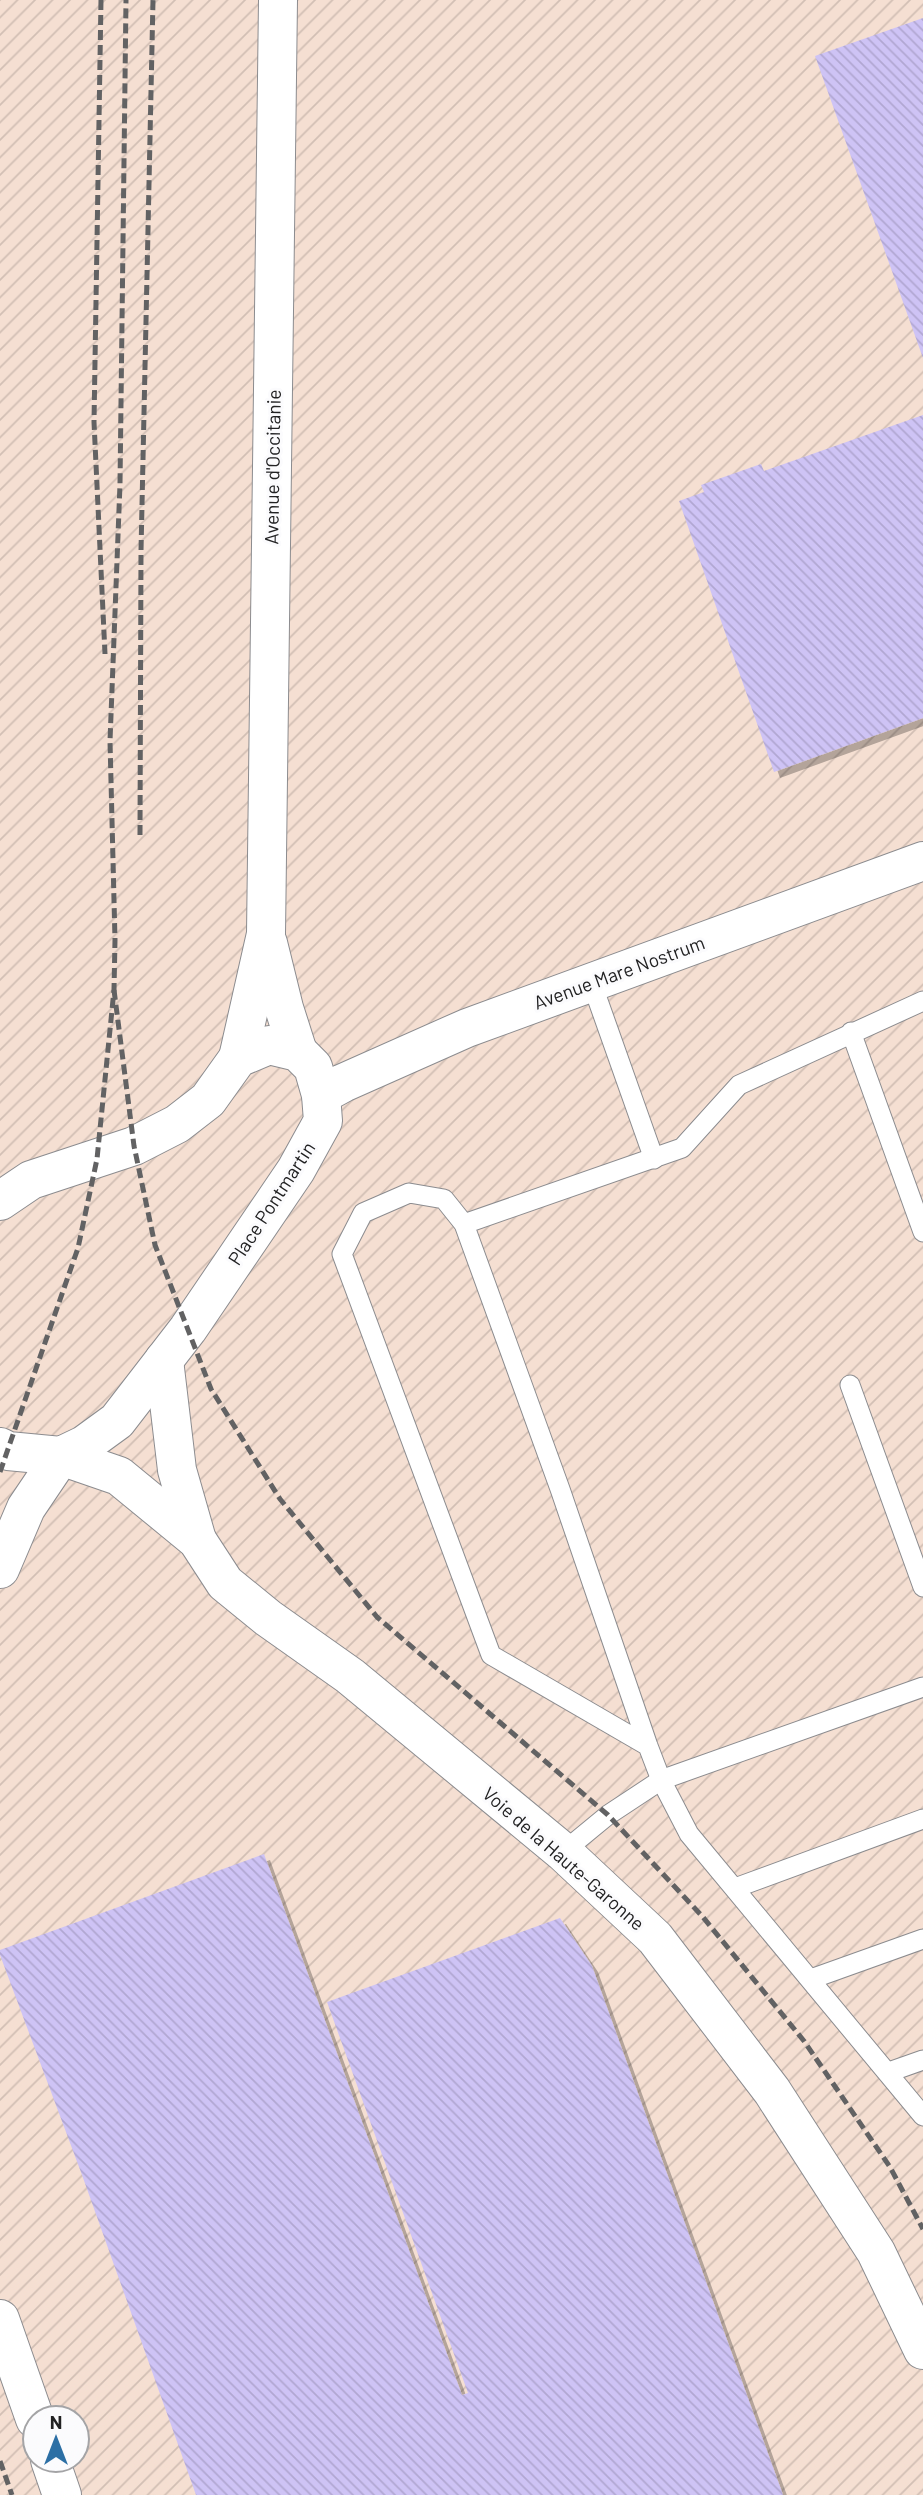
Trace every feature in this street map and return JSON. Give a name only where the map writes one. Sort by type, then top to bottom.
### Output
[{"type":"street","name":"Avenue d'Occitanie","points":[[238,1058],[266,934],[278,0]]},
{"type":"street","name":"Avenue Mare Nostrum","points":[[321,1095],[467,1028],[923,861]]},
{"type":"street","name":"Avenue d'Occitanie","points":[[266,934],[298,1052]]},
{"type":"street","points":[[0,1201],[31,1180],[134,1146],[177,1124],[208,1100],[238,1058],[270,1045],[298,1052]]},
{"type":"street","name":"Place Pontmartin","points":[[61,1456],[84,1445],[117,1421],[188,1329],[296,1170],[323,1121],[321,1095],[313,1067],[298,1052]]},
{"type":"street","name":"Voie de la Haute-Garonne","points":[[164,1360],[177,1470],[197,1540],[225,1583],[268,1618],[350,1676],[563,1852],[655,1938],[772,2091],[876,2252],[923,2350]]},
{"type":"street","points":[[0,1447],[8,1451],[61,1456],[26,1508],[0,1569]]},
{"type":"street","name":"Voie de la Haute-Garonne","points":[[61,1456],[119,1476],[197,1540]]},
{"type":"street","points":[[0,2319],[30,2404]]},
{"type":"street","points":[[55,2474],[62,2495]]},
{"type":"lane","points":[[591,981],[654,1159]]},
{"type":"lane","points":[[464,1224],[682,1148],[739,1085],[923,1001]]},
{"type":"lane","points":[[851,1032],[923,1232]]},
{"type":"lane","points":[[648,1746],[491,1655],[342,1254],[363,1213],[409,1193],[444,1199],[464,1224],[648,1746],[689,1834],[923,2116]]},
{"type":"lane","points":[[850,1385],[923,1587]]},
{"type":"lane","points":[[563,1852],[608,1815],[662,1780],[923,1687]]},
{"type":"lane","points":[[735,1888],[923,1819]]},
{"type":"lane","points":[[811,1979],[923,1939]]},
{"type":"lane","points":[[889,2072],[923,2060]]},
{"type":"shaded area","points":[[0,0],[923,0],[923,2495],[0,2495]]},
{"type":"building","points":[[923,18],[923,358],[815,56]]},
{"type":"building","points":[[923,415],[923,718],[774,772],[679,501],[704,492],[701,485],[761,464],[764,471]]},
{"type":"building","points":[[264,1854],[462,2395],[468,2393],[327,2002],[560,1918],[592,1966],[783,2495],[196,2495],[0,1950]]},
{"type":"railway","points":[[101,0],[94,422],[105,654]]},
{"type":"railway","points":[[0,1472],[78,1248],[97,1159],[114,990],[110,741],[120,484],[126,0]]},
{"type":"railway","points":[[140,835],[141,551],[153,0]]},
{"type":"railway","points":[[114,990],[134,1146],[155,1245],[211,1389],[280,1499],[377,1617],[608,1815],[702,1916],[804,2041],[890,2167],[923,2229]]},
{"type":"railway","points":[[0,2461],[12,2495]]}]
